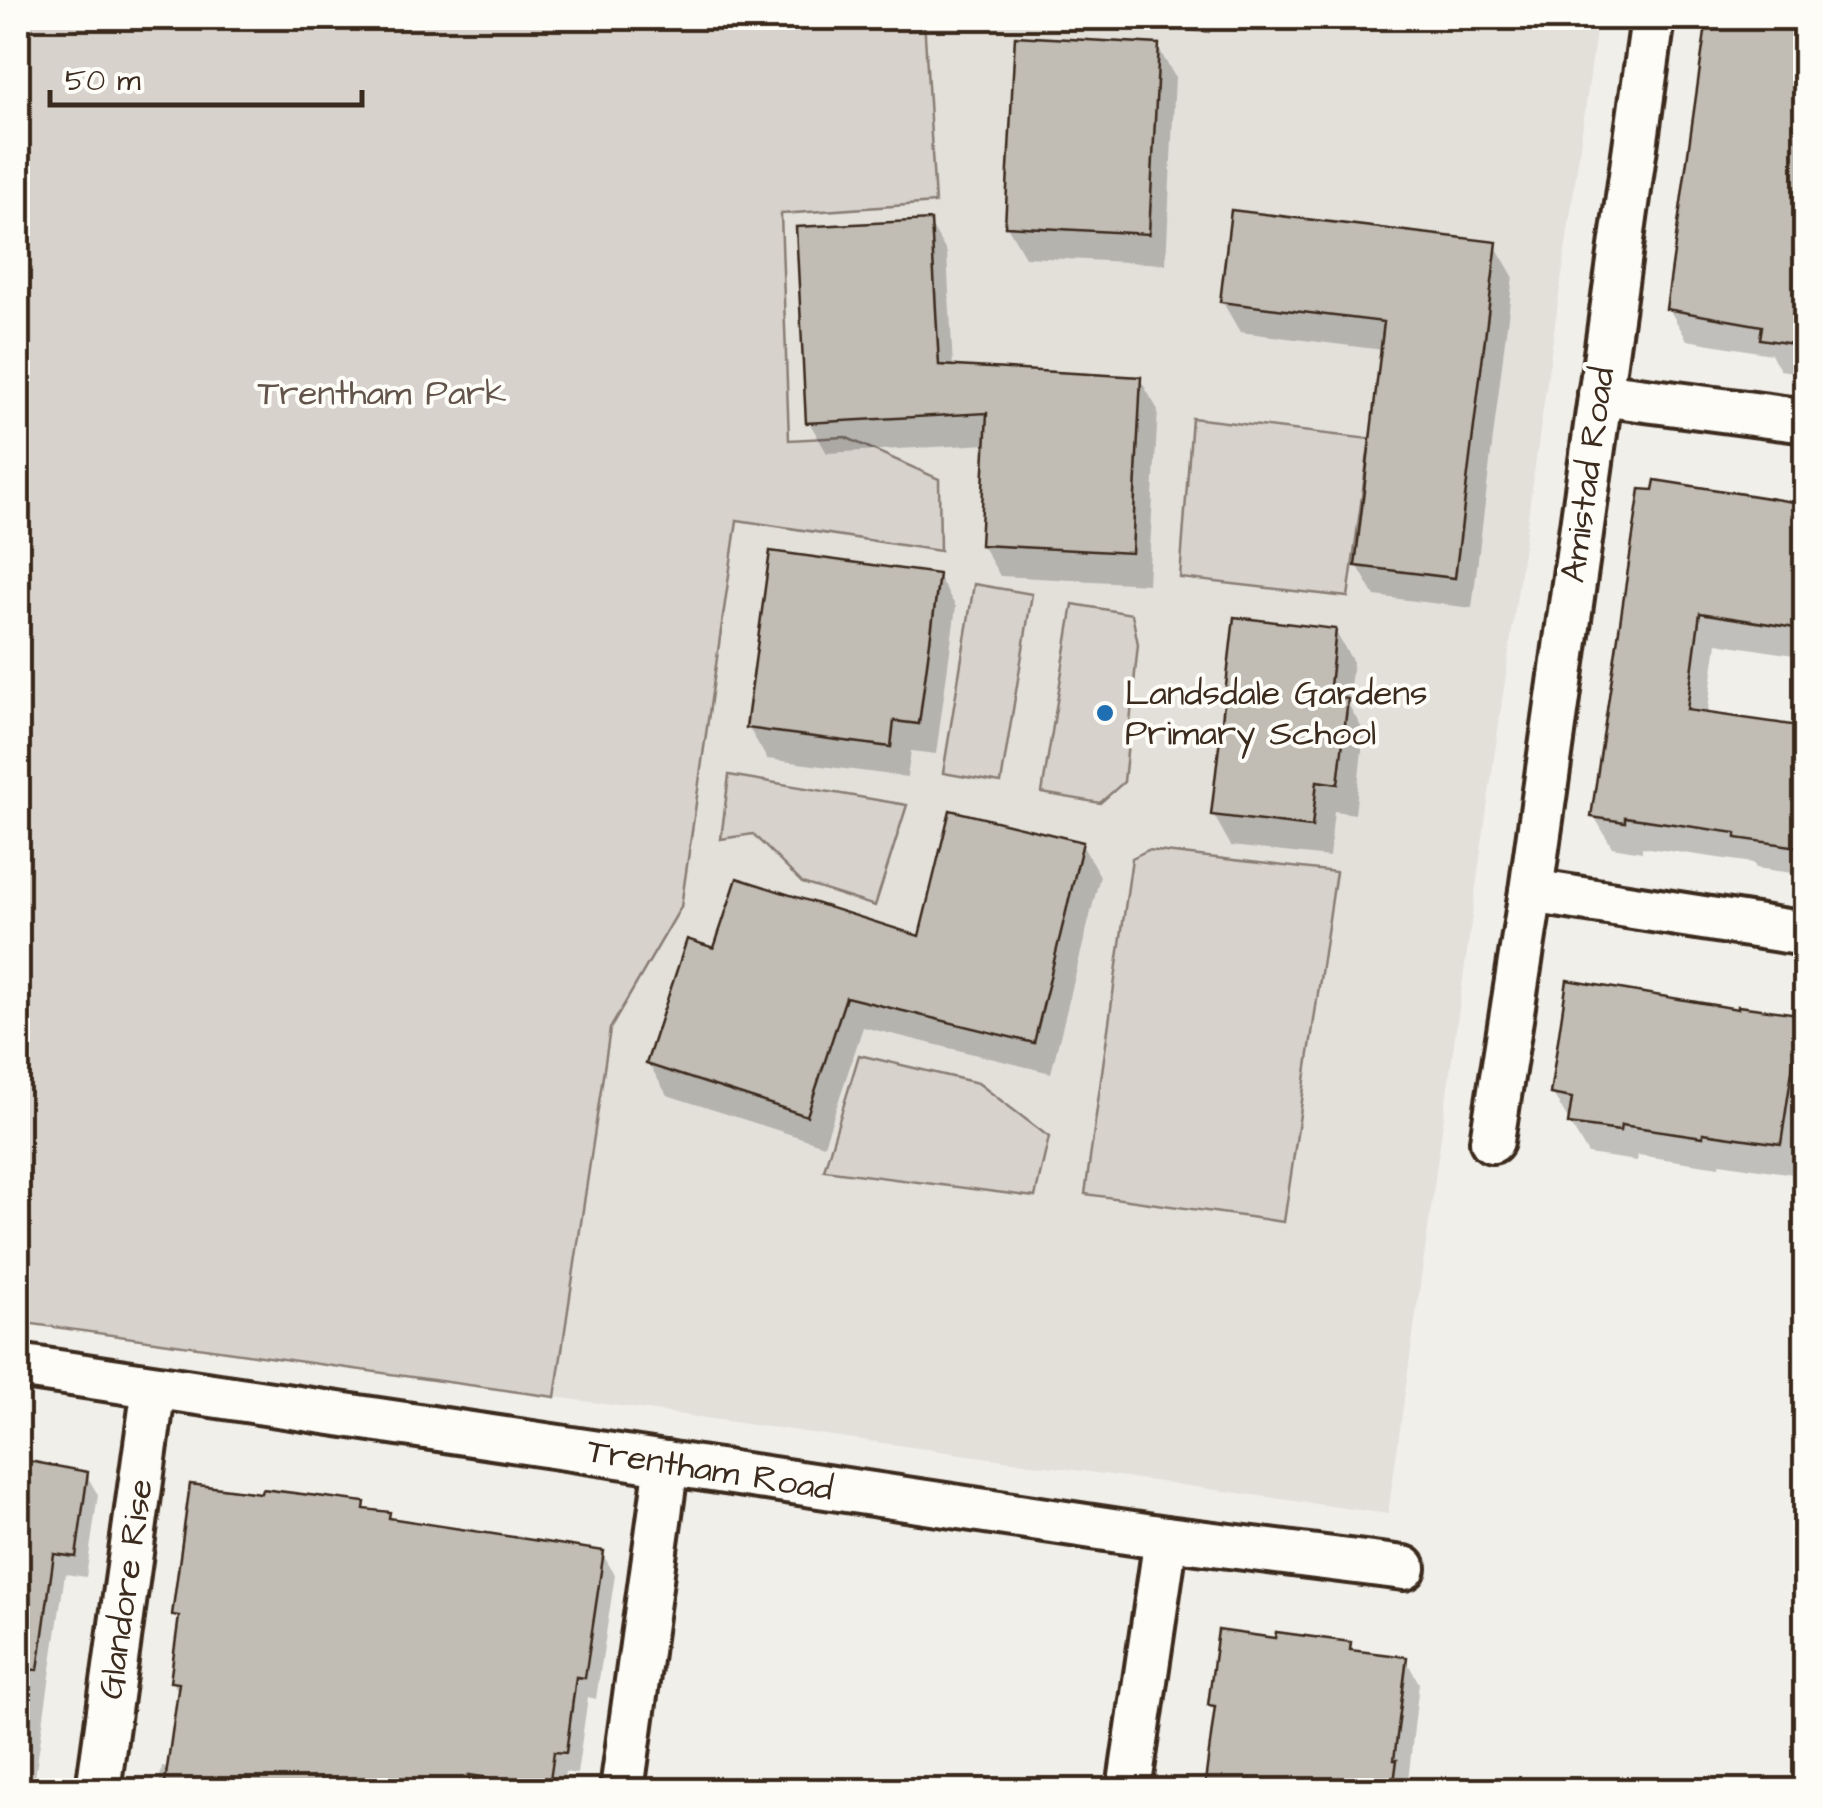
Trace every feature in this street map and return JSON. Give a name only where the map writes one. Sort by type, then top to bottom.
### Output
[{"type":"street","name":"Amistad Road","points":[[1492,1141],[1531,892],[1653,18]]},
{"type":"street","points":[[1600,394],[1806,421]]},
{"type":"street","points":[[1531,892],[1806,934]]},
{"type":"street","name":"Trentham Road","points":[[18,1366],[1166,1538],[1404,1568]]},
{"type":"street","name":"Glandore Rise","points":[[98,1790],[154,1387]]},
{"type":"street","points":[[622,1790],[666,1463]]},
{"type":"street","points":[[1129,1790],[1166,1538]]},
{"type":"shaded area","name":"Landsdale Gardens Primary School","points":[[663,18],[1598,18],[1388,1514],[555,1397],[610,1029],[681,907]]},
{"type":"green space","name":"Trentham Park","points":[[18,18],[924,18],[935,203],[781,214],[789,440],[845,437],[939,479],[940,551],[737,520],[681,907],[610,1029],[555,1397],[18,1322]]},
{"type":"green space","points":[[1009,18],[1211,18],[1209,32]]},
{"type":"green space","points":[[1192,418],[1370,439],[1348,597],[1180,578]]},
{"type":"green space","points":[[974,584],[1032,594],[1001,783],[943,773]]},
{"type":"green space","points":[[1073,604],[1132,614],[1138,644],[1124,782],[1100,803],[1042,793]]},
{"type":"green space","points":[[729,775],[907,805],[875,906],[802,883],[753,834],[721,839]]},
{"type":"green space","points":[[1148,850],[1336,872],[1284,1222],[1085,1194],[1132,858]]},
{"type":"green space","points":[[859,1055],[978,1083],[1049,1137],[1035,1197],[824,1170]]},
{"type":"building","points":[[1707,18],[1806,18],[1806,346],[1760,339],[1762,326],[1666,309]]},
{"type":"building","points":[[1015,36],[1159,44],[1149,234],[1005,226]]},
{"type":"building","points":[[1231,210],[1497,242],[1455,578],[1355,566],[1384,322],[1220,302]]},
{"type":"building","points":[[931,220],[939,365],[1141,377],[1132,553],[980,545],[987,413],[806,423],[796,227]]},
{"type":"building","points":[[1655,480],[1806,504],[1806,557],[1795,628],[1700,613],[1687,710],[1806,727],[1806,848],[1736,838],[1736,833],[1625,817],[1625,822],[1591,817],[1640,489],[1653,490]]},
{"type":"building","points":[[770,551],[939,574],[919,724],[894,721],[891,747],[746,728]]},
{"type":"building","points":[[1234,617],[1336,629],[1329,696],[1348,699],[1338,784],[1317,781],[1312,827],[1211,815]]},
{"type":"building","points":[[950,810],[1083,842],[1034,1043],[846,997],[807,1116],[646,1064],[687,939],[714,948],[737,878],[919,936]]},
{"type":"building","points":[[1567,980],[1738,1009],[1806,1015],[1802,1052],[1795,1051],[1781,1144],[1621,1125],[1620,1131],[1568,1124],[1572,1098],[1550,1094]]},
{"type":"building","points":[[18,1459],[88,1472],[76,1557],[54,1554],[38,1670],[18,1669]]},
{"type":"building","points":[[190,1484],[365,1502],[364,1509],[390,1512],[389,1518],[604,1551],[585,1678],[576,1677],[566,1753],[554,1752],[549,1787],[469,1775],[468,1790],[164,1790],[179,1683],[170,1682],[179,1616],[172,1615]]},
{"type":"building","points":[[1218,1630],[1275,1638],[1276,1632],[1351,1642],[1350,1650],[1407,1657],[1393,1790],[1204,1790],[1215,1706],[1208,1705]]},
{"type":"place","name":"Landsdale Gardens Primary School","points":[[1105,713]]}]
